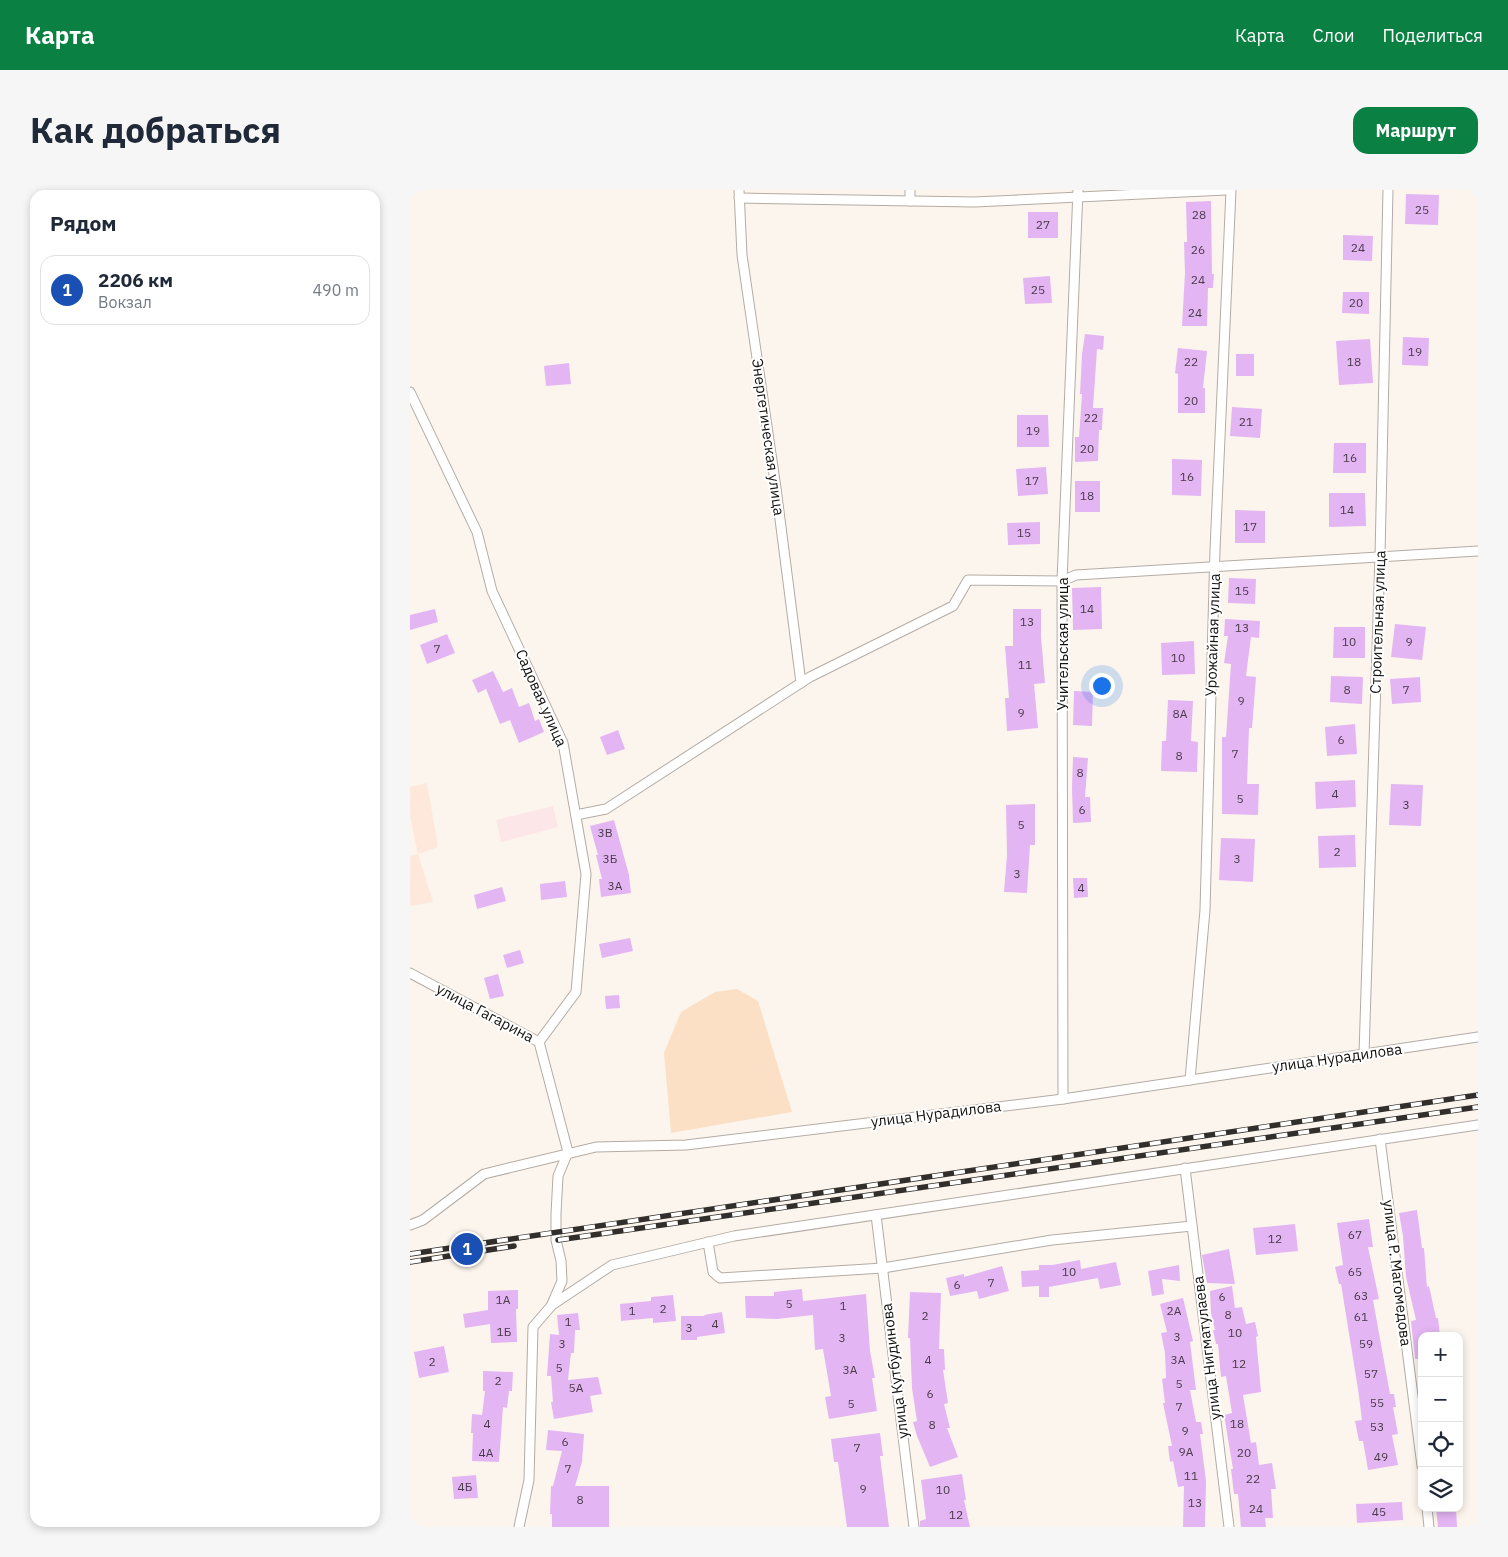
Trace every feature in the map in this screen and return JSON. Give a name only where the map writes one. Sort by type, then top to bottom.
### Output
[{"type":"street","points":[[910,190],[910,201]]},
{"type":"street","points":[[739,194],[974,202],[1078,194],[1226,190]]},
{"type":"street","name":"Урожайная улица","points":[[1190,1080],[1205,910],[1215,567],[1231,190]]},
{"type":"street","name":"Строительная улица","points":[[1364,1054],[1380,556],[1388,190]]},
{"type":"street","name":"Энергетическая улица","points":[[739,194],[742,255],[776,488],[801,683]]},
{"type":"street","name":"Учительская улица","points":[[1062,1099],[1062,581],[1078,194]]},
{"type":"street","name":"Садовая улица","points":[[410,392],[477,532],[492,591],[563,744],[586,874],[576,992],[539,1042]]},
{"type":"street","points":[[576,815],[606,809],[801,683],[954,606],[968,580],[1062,581],[1076,575],[1478,551]]},
{"type":"street","name":"улица Гагарина","points":[[410,973],[539,1042],[568,1152]]},
{"type":"street","name":"улица Нурадилова","points":[[410,1226],[423,1220],[484,1174],[568,1152],[596,1147],[686,1145],[1062,1099],[1478,1037]]},
{"type":"street","points":[[519,1527],[529,1480],[533,1326],[552,1304],[612,1265],[734,1236],[1478,1125]]},
{"type":"street","name":"улица Р. Магомедова","points":[[1380,1139],[1418,1435]]},
{"type":"street","points":[[552,1304],[562,1281],[561,1261],[556,1240],[556,1214],[558,1176],[568,1152]]},
{"type":"street","name":"улица Нигматулаева","points":[[1185,1168],[1229,1527]]},
{"type":"street","name":"улица Кутбудинова","points":[[876,1215],[914,1527]]},
{"type":"street","points":[[708,1242],[713,1272],[720,1278],[883,1268],[1052,1240],[1192,1226]]},
{"type":"street","points":[[1428,1512],[1430,1527]]},
{"type":"shaded area","points":[[427,783],[438,847],[418,854],[410,816],[410,787]]},
{"type":"shaded area","points":[[553,806],[558,827],[501,842],[496,820]]},
{"type":"shaded area","points":[[418,854],[433,902],[410,906],[410,856]]},
{"type":"shaded area","points":[[737,989],[758,1001],[792,1112],[671,1133],[664,1053],[681,1012],[715,992]]},
{"type":"building","points":[[1406,194],[1439,195],[1438,225],[1405,224]]},
{"type":"building","points":[[1211,201],[1212,274],[1214,274],[1213,288],[1208,288],[1207,326],[1182,326],[1185,273],[1184,242],[1187,242],[1186,202]]},
{"type":"building","points":[[1028,212],[1058,212],[1058,238],[1028,238]]},
{"type":"building","points":[[1343,235],[1373,236],[1372,261],[1343,260]]},
{"type":"building","points":[[1050,276],[1052,303],[1025,304],[1023,278]]},
{"type":"building","points":[[1343,292],[1369,292],[1369,314],[1342,313]]},
{"type":"building","points":[[1085,334],[1104,336],[1103,350],[1097,349],[1093,408],[1103,408],[1102,430],[1099,430],[1098,461],[1075,462],[1075,437],[1079,437],[1082,354]]},
{"type":"building","points":[[1403,337],[1429,338],[1428,366],[1402,365]]},
{"type":"building","points":[[1370,339],[1373,383],[1339,385],[1336,341]]},
{"type":"building","points":[[1178,348],[1207,351],[1203,388],[1205,388],[1205,413],[1178,413],[1178,374],[1175,373]]},
{"type":"building","points":[[1236,354],[1254,354],[1254,376],[1236,376]]},
{"type":"building","points":[[569,363],[571,384],[546,386],[544,366]]},
{"type":"building","points":[[1232,407],[1262,409],[1260,438],[1230,436]]},
{"type":"building","points":[[1017,415],[1048,415],[1049,447],[1017,447]]},
{"type":"building","points":[[1334,443],[1366,443],[1366,473],[1333,473]]},
{"type":"building","points":[[1172,459],[1202,460],[1201,496],[1172,495]]},
{"type":"building","points":[[1046,467],[1048,494],[1018,496],[1016,469]]},
{"type":"building","points":[[1075,481],[1100,481],[1100,512],[1075,512]]},
{"type":"building","points":[[1329,493],[1365,493],[1366,526],[1329,527]]},
{"type":"building","points":[[1235,510],[1265,511],[1265,543],[1235,543]]},
{"type":"building","points":[[1040,522],[1040,544],[1008,545],[1007,523]]},
{"type":"building","points":[[1229,578],[1256,579],[1255,604],[1228,603]]},
{"type":"building","points":[[1101,587],[1102,629],[1073,630],[1072,588]]},
{"type":"building","points":[[435,609],[438,622],[410,630],[410,615]]},
{"type":"building","points":[[1013,609],[1041,609],[1041,637],[1045,683],[1034,684],[1038,728],[1007,731],[1005,698],[1009,698],[1005,646],[1013,646]]},
{"type":"building","points":[[1225,619],[1260,621],[1259,638],[1251,637],[1246,676],[1256,677],[1252,728],[1249,728],[1247,784],[1259,784],[1258,815],[1222,814],[1222,737],[1226,737],[1231,664],[1224,663],[1228,636],[1224,636]]},
{"type":"building","points":[[1395,624],[1426,627],[1422,660],[1391,657]]},
{"type":"building","points":[[1334,627],[1365,627],[1365,658],[1333,658]]},
{"type":"building","points":[[447,634],[455,653],[427,664],[420,645]]},
{"type":"building","points":[[1194,641],[1195,674],[1162,675],[1161,643]]},
{"type":"building","points":[[493,671],[503,692],[512,688],[519,707],[529,703],[535,721],[539,719],[544,732],[519,743],[510,720],[500,724],[486,689],[478,693],[472,680]]},
{"type":"building","points":[[1331,676],[1363,677],[1362,704],[1330,702]]},
{"type":"building","points":[[1420,677],[1421,702],[1392,704],[1390,679]]},
{"type":"building","points":[[1074,691],[1093,692],[1092,726],[1073,725]]},
{"type":"building","points":[[1168,700],[1193,701],[1191,741],[1198,742],[1197,772],[1161,771],[1162,741],[1166,741]]},
{"type":"building","points":[[1355,724],[1357,754],[1327,756],[1325,727]]},
{"type":"building","points":[[618,730],[625,749],[607,755],[600,737]]},
{"type":"building","points":[[1073,757],[1088,758],[1085,797],[1090,797],[1091,822],[1073,823]]},
{"type":"building","points":[[1355,780],[1356,807],[1316,809],[1315,782]]},
{"type":"building","points":[[1391,784],[1423,785],[1421,826],[1389,825]]},
{"type":"building","points":[[1035,804],[1035,845],[1030,845],[1027,893],[1004,892],[1007,855],[1006,805]]},
{"type":"building","points":[[614,820],[629,875],[631,893],[601,897],[599,879],[602,879],[590,826]]},
{"type":"building","points":[[1355,835],[1356,867],[1319,868],[1318,836]]},
{"type":"building","points":[[1221,838],[1255,839],[1253,882],[1219,880]]},
{"type":"building","points":[[1073,878],[1087,878],[1088,897],[1074,898]]},
{"type":"building","points":[[565,881],[567,897],[541,900],[540,884]]},
{"type":"building","points":[[502,887],[506,901],[477,909],[474,895]]},
{"type":"building","points":[[630,938],[633,951],[602,958],[599,944]]},
{"type":"building","points":[[520,950],[524,963],[507,968],[503,955]]},
{"type":"building","points":[[498,974],[504,996],[490,999],[484,978]]},
{"type":"building","points":[[619,995],[620,1008],[606,1009],[605,996]]},
{"type":"building","points":[[1417,1210],[1422,1248],[1424,1248],[1427,1287],[1429,1286],[1436,1318],[1438,1318],[1440,1332],[1418,1332],[1418,1359],[1415,1359],[1411,1321],[1416,1320],[1406,1277],[1399,1213]]},
{"type":"building","points":[[1369,1219],[1373,1247],[1368,1247],[1379,1299],[1373,1300],[1390,1394],[1394,1394],[1396,1407],[1393,1407],[1398,1434],[1392,1435],[1398,1465],[1368,1470],[1363,1441],[1359,1441],[1355,1421],[1362,1420],[1358,1389],[1341,1284],[1339,1284],[1335,1267],[1343,1265],[1337,1223]]},
{"type":"building","points":[[1295,1224],[1298,1251],[1256,1255],[1253,1228]]},
{"type":"building","points":[[1229,1249],[1235,1284],[1207,1283],[1202,1255]]},
{"type":"building","points":[[1080,1260],[1081,1269],[1116,1262],[1121,1285],[1100,1289],[1098,1278],[1049,1287],[1049,1297],[1039,1297],[1039,1286],[1022,1287],[1021,1271],[1039,1270],[1039,1265],[1052,1265]]},
{"type":"building","points":[[1179,1265],[1180,1281],[1162,1279],[1164,1294],[1152,1296],[1148,1271]]},
{"type":"building","points":[[1002,1266],[1009,1291],[979,1299],[977,1291],[950,1296],[946,1278],[964,1274],[964,1277]]},
{"type":"building","points":[[1232,1286],[1235,1308],[1242,1307],[1246,1324],[1255,1322],[1258,1336],[1256,1337],[1261,1392],[1243,1395],[1251,1443],[1256,1442],[1259,1465],[1272,1463],[1276,1489],[1271,1489],[1273,1518],[1265,1518],[1266,1527],[1241,1527],[1238,1494],[1234,1494],[1231,1469],[1233,1469],[1224,1415],[1232,1413],[1226,1376],[1221,1377],[1218,1344],[1216,1344],[1213,1330],[1215,1330],[1211,1313],[1210,1291]]},
{"type":"building","points":[[802,1289],[803,1301],[866,1294],[870,1351],[875,1378],[872,1378],[877,1411],[829,1419],[825,1397],[831,1396],[823,1349],[815,1350],[813,1315],[777,1319],[746,1318],[745,1296],[774,1296],[774,1292]]},
{"type":"building","points":[[518,1290],[518,1309],[516,1309],[517,1342],[491,1343],[490,1324],[465,1328],[463,1314],[488,1310],[488,1291]]},
{"type":"building","points":[[910,1292],[941,1293],[939,1349],[944,1349],[945,1370],[943,1370],[948,1403],[944,1404],[950,1428],[947,1428],[958,1457],[930,1467],[913,1422],[917,1421],[912,1388],[910,1338],[908,1338]]},
{"type":"building","points":[[673,1295],[676,1321],[653,1323],[653,1318],[621,1321],[620,1304],[651,1301],[651,1297]]},
{"type":"building","points":[[1183,1298],[1193,1341],[1190,1342],[1196,1390],[1190,1390],[1196,1422],[1201,1422],[1203,1434],[1200,1434],[1206,1481],[1205,1527],[1183,1527],[1184,1486],[1178,1487],[1173,1461],[1170,1462],[1168,1446],[1172,1446],[1163,1403],[1165,1403],[1162,1379],[1166,1378],[1165,1353],[1161,1333],[1167,1332],[1160,1304]]},
{"type":"building","points":[[722,1312],[725,1333],[697,1337],[697,1340],[681,1340],[681,1316],[705,1316]]},
{"type":"building","points":[[578,1313],[580,1330],[575,1330],[574,1353],[571,1353],[568,1380],[598,1377],[602,1394],[590,1396],[593,1412],[554,1419],[551,1402],[553,1402],[551,1376],[547,1376],[550,1334],[559,1335],[557,1315]]},
{"type":"building","points":[[444,1346],[449,1372],[419,1378],[414,1352]]},
{"type":"building","points":[[483,1371],[513,1372],[512,1391],[509,1391],[507,1408],[503,1407],[499,1462],[472,1461],[472,1414],[482,1415],[485,1391],[483,1391]]},
{"type":"building","points":[[548,1430],[584,1434],[582,1462],[575,1486],[609,1486],[609,1527],[552,1527],[552,1514],[550,1514],[551,1486],[553,1486],[562,1451],[546,1450]]},
{"type":"building","points":[[880,1433],[883,1456],[880,1456],[889,1527],[847,1527],[838,1462],[834,1462],[831,1439]]},
{"type":"building","points":[[962,1474],[966,1500],[964,1500],[970,1527],[920,1527],[920,1521],[926,1519],[921,1480]]},
{"type":"building","points":[[476,1475],[478,1498],[454,1499],[452,1477]]},
{"type":"building","points":[[1402,1502],[1403,1520],[1357,1523],[1356,1504]]},
{"type":"building","points":[[1436,1512],[1456,1512],[1457,1527],[1438,1527]]},
{"type":"railway","points":[[410,1254],[1478,1095]]},
{"type":"railway","points":[[558,1240],[1478,1107]]},
{"type":"railway","points":[[410,1262],[514,1246]]},
{"type":"place","name":"2206 км","points":[[467,1249]]}]
